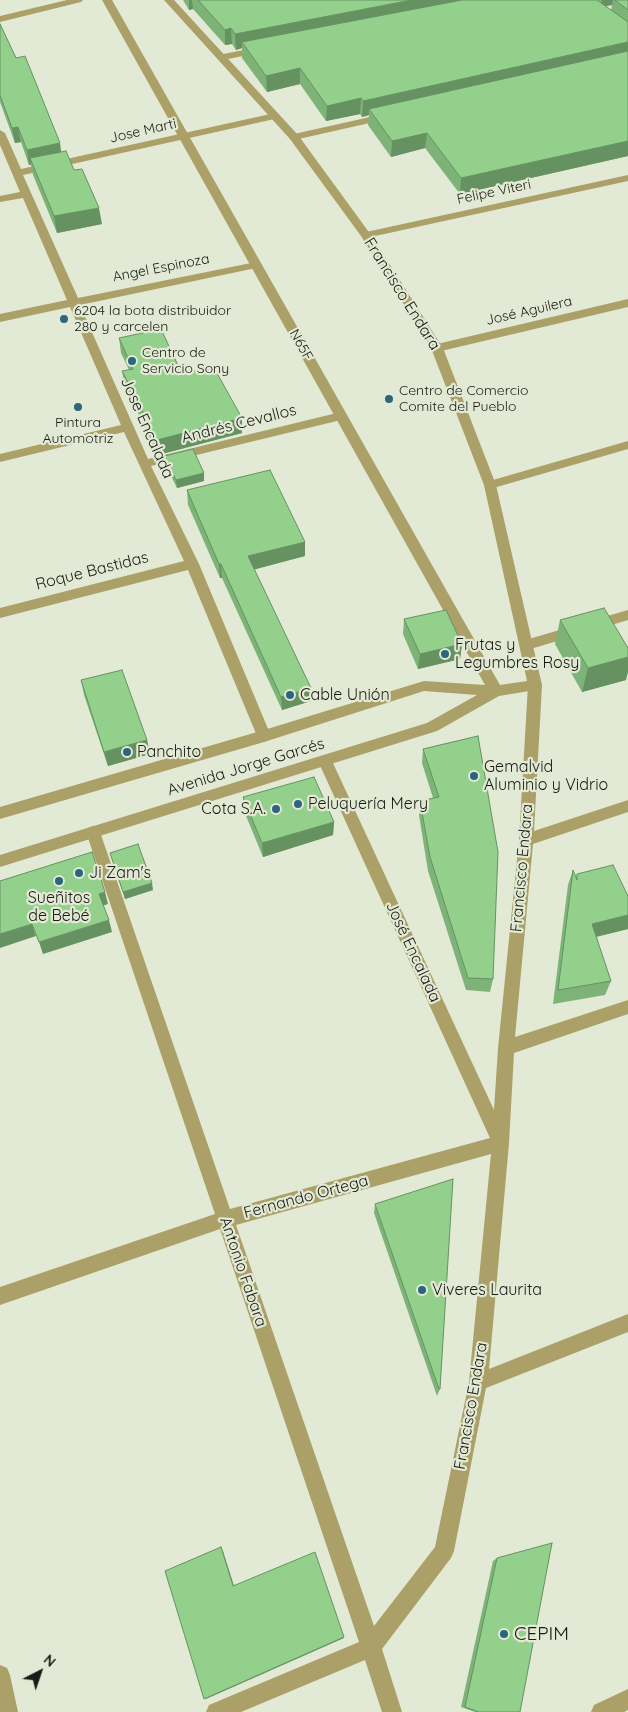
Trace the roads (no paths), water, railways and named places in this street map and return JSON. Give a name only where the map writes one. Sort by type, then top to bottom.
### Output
[{"type":"street","points":[[0,19],[78,0]]},
{"type":"street","name":"N65F","points":[[107,0],[496,690]]},
{"type":"street","name":"Francisco Endara","points":[[169,0],[294,137],[366,235],[437,348],[490,485],[535,685],[526,840],[506,1048],[501,1143],[478,1382],[444,1551],[371,1647],[216,1712]]},
{"type":"street","points":[[223,57],[272,48]]},
{"type":"street","points":[[294,137],[399,114]]},
{"type":"street","name":"Jose Marti","points":[[17,174],[275,116]]},
{"type":"street","name":"Jose Encalada","points":[[0,133],[144,464],[192,564],[264,736]]},
{"type":"street","name":"Felipe Viteri","points":[[366,235],[628,178]]},
{"type":"street","points":[[0,199],[26,194]]},
{"type":"street","name":"Angel Espinoza","points":[[0,318],[72,301],[256,264]]},
{"type":"street","name":"José Aguilera","points":[[437,348],[628,303]]},
{"type":"street","name":"Andrés Cevallos","points":[[144,464],[341,416]]},
{"type":"street","points":[[0,458],[128,428]]},
{"type":"street","points":[[490,485],[628,445]]},
{"type":"street","name":"Roque Bastidas","points":[[0,613],[192,564]]},
{"type":"street","points":[[527,645],[628,615]]},
{"type":"street","name":"Avenida Jorge Garcés","points":[[0,813],[264,736],[424,686],[496,690],[535,685]]},
{"type":"street","name":"Avenida Jorge Garcés","points":[[0,861],[432,728],[496,690]]},
{"type":"street","name":"José Encalada","points":[[325,761],[501,1143]]},
{"type":"street","points":[[526,840],[628,806]]},
{"type":"street","name":"Antonio Fabara","points":[[93,832],[392,1712]]},
{"type":"street","points":[[506,1048],[628,1007]]},
{"type":"street","name":"Fernando Ortega","points":[[0,1296],[225,1219],[501,1143]]},
{"type":"street","points":[[478,1382],[628,1323]]},
{"type":"street","points":[[0,1674],[8,1712]]},
{"type":"street","points":[[600,1712],[628,1699]]},
{"type":"place","name":"6204 la bota distribuidor 280 y carcelen","points":[[64,319]]},
{"type":"place","name":"Centro de Servicio Sony","points":[[132,361]]},
{"type":"place","name":"Centro de Comercio Comite del Pueblo","points":[[389,399]]},
{"type":"place","name":"Pintura Automotriz","points":[[78,407]]},
{"type":"place","name":"Frutas y Legumbres Rosy","points":[[445,654]]},
{"type":"place","name":"Cable Unión","points":[[290,695]]},
{"type":"place","name":"Panchito","points":[[127,752]]},
{"type":"place","name":"Gemalvid Aluminio y Vidrio","points":[[474,776]]},
{"type":"place","name":"Peluquería Mery","points":[[298,804]]},
{"type":"place","name":"Cota S.A.","points":[[276,809]]},
{"type":"place","name":"Ji Zam's","points":[[79,873]]},
{"type":"place","name":"Sueñitos de Bebé","points":[[59,881]]},
{"type":"place","name":"Viveres Laurita","points":[[422,1290]]},
{"type":"place","name":"CEPIM","points":[[504,1634]]}]
